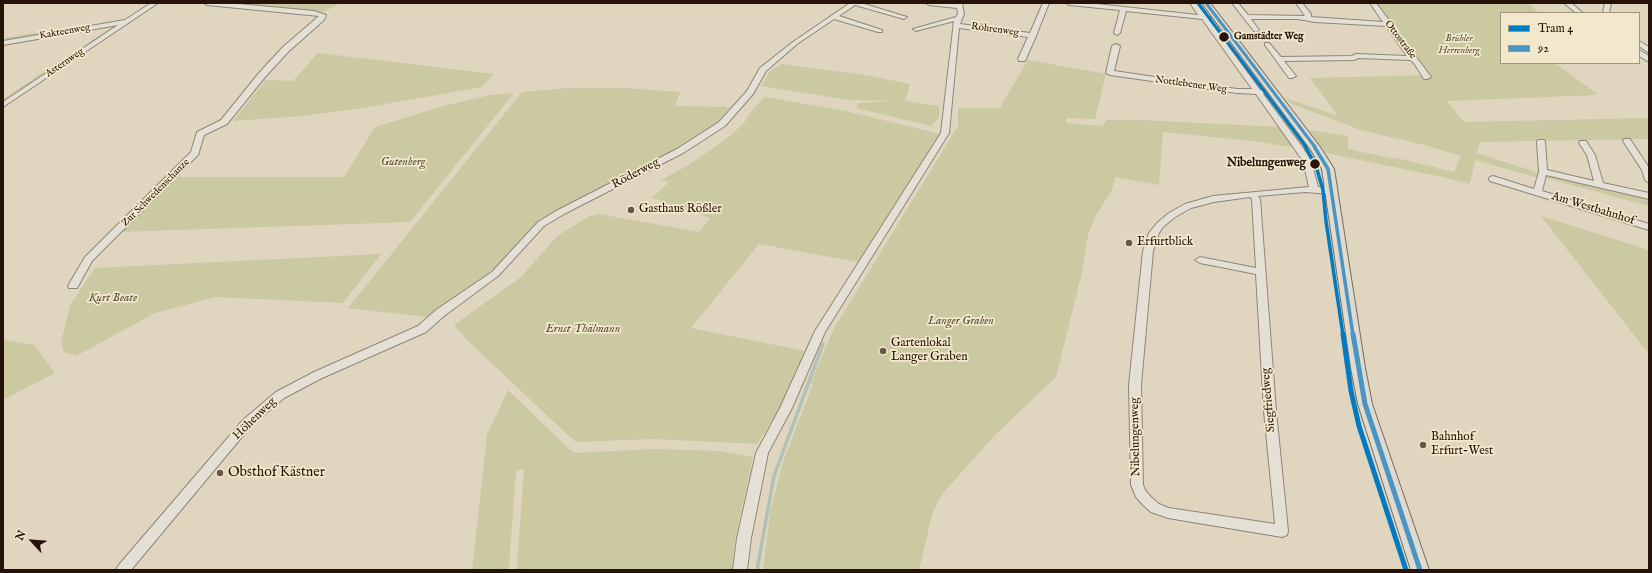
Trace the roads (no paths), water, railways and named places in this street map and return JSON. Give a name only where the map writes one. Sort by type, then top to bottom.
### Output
[{"type":"main road","points":[[1206,3],[1316,149],[1328,169],[1342,268],[1365,404],[1420,570]]},
{"type":"street","name":"Asternweg","points":[[3,105],[155,3]]},
{"type":"street","name":"Zur Schwedenschanze","points":[[73,286],[88,259],[195,153],[200,134],[224,122],[262,75],[286,49],[322,20],[323,15],[207,3]]},
{"type":"street","name":"Röderweg","points":[[429,322],[495,274],[541,224],[561,212],[680,151],[722,124],[750,92],[763,70],[795,43],[854,3],[904,17]]},
{"type":"street","points":[[740,570],[744,538],[762,454],[786,408],[820,331],[945,133],[956,26],[961,14],[959,5],[929,3]]},
{"type":"street","name":"Röhrenweg","points":[[1022,59],[1046,3]]},
{"type":"street","points":[[1068,3],[1123,10],[1217,18]]},
{"type":"street","points":[[1193,3],[1299,148],[1307,161],[1314,189]]},
{"type":"street","points":[[1235,3],[1256,30]]},
{"type":"street","points":[[1299,3],[1308,14],[1308,18]]},
{"type":"street","name":"Ottostraße","points":[[1373,3],[1427,77]]},
{"type":"street","points":[[1567,3],[1579,12]]},
{"type":"street","points":[[1118,33],[1123,10]]},
{"type":"street","points":[[834,17],[880,31]]},
{"type":"street","points":[[1246,17],[1308,18],[1315,20],[1388,24]]},
{"type":"street","points":[[916,29],[960,18]]},
{"type":"street","name":"Kakteenweg","points":[[3,43],[127,22]]},
{"type":"street","name":"Röhrenweg","points":[[956,26],[1033,36]]},
{"type":"street","points":[[1267,44],[1292,76]]},
{"type":"street","points":[[1640,44],[1649,51]]},
{"type":"street","name":"Nottlebener Weg","points":[[1116,46],[1110,73],[1217,89],[1272,92]]},
{"type":"street","points":[[1640,53],[1649,60]]},
{"type":"street","points":[[1278,59],[1354,58],[1356,56],[1412,58]]},
{"type":"street","points":[[1627,141],[1646,170],[1649,180]]},
{"type":"street","points":[[1541,142],[1543,172],[1649,196]]},
{"type":"street","points":[[1583,143],[1591,155],[1599,185]]},
{"type":"street","name":"Am Westbahnhof","points":[[1537,192],[1543,172]]},
{"type":"street","name":"Am Westbahnhof","points":[[1493,179],[1649,227]]},
{"type":"street","name":"Nibelungenweg","points":[[1208,519],[1163,511],[1147,501],[1140,493],[1137,485],[1135,385],[1147,258],[1154,233],[1172,215],[1198,202],[1252,194],[1314,189],[1332,191]]},
{"type":"street","name":"Siegfriedweg","points":[[1208,519],[1282,531],[1270,411],[1256,199],[1252,194]]},
{"type":"street","points":[[1200,260],[1260,272]]},
{"type":"street","name":"Höhenweg","points":[[123,570],[247,423],[265,406],[295,386],[422,329],[429,322]]},
{"type":"waterway","points":[[757,570],[774,476],[823,344]]},
{"type":"tram line","name":"4","points":[[1198,3],[1291,126],[1307,149],[1316,166],[1323,190],[1326,221],[1351,391],[1359,426],[1406,570]]},
{"type":"place","name":"Gamstädter Weg","points":[[1224,37]]},
{"type":"place","name":"Nibelungenweg","points":[[1315,164]]},
{"type":"place","name":"Gasthaus Rößler","points":[[631,210]]},
{"type":"place","name":"Erfurtblick","points":[[1129,243]]},
{"type":"place","name":"Gartenlokal Langer Graben","points":[[883,351]]},
{"type":"place","name":"Bahnhof Erfurt-West","points":[[1423,445]]},
{"type":"place","name":"Obsthof Kästner","points":[[220,473]]},
{"type":"park label","name":"Brühler Herrenberg","points":[[1459,44]]},
{"type":"park label","name":"Gutenberg","points":[[403,163]]},
{"type":"park label","name":"Kurt Beate","points":[[113,299]]},
{"type":"park label","name":"Langer Graben","points":[[961,322]]},
{"type":"park label","name":"Ernst Thälmann","points":[[583,330]]}]
